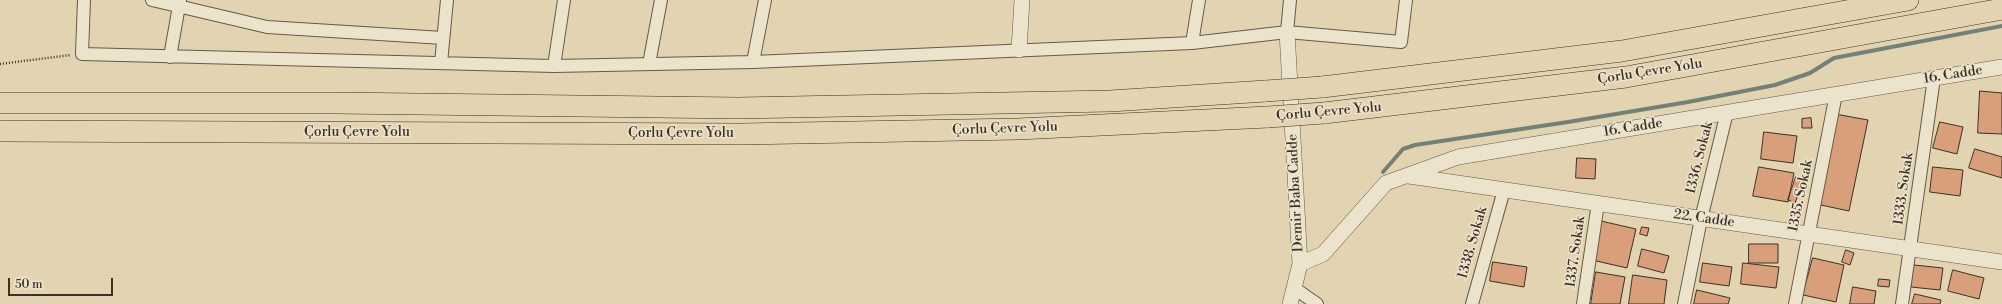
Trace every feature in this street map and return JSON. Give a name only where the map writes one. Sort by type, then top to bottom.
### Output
[{"type":"highway","name":"Çorlu Çevre Yolu","points":[[0,103],[337,103],[738,108],[1095,101],[1266,92],[1322,87],[1622,51],[1908,0]]},
{"type":"highway","name":"Çorlu Çevre Yolu","points":[[0,132],[742,134],[1018,129],[1268,117],[1324,113],[1626,77],[2002,9]]},
{"type":"street","points":[[84,0],[82,54],[554,66],[753,62],[1192,43],[1286,32],[1401,42],[1406,0]]},
{"type":"street","points":[[152,0],[180,3],[268,27],[443,38]]},
{"type":"street","points":[[440,63],[447,0]]},
{"type":"street","points":[[554,66],[564,0]]},
{"type":"street","points":[[649,64],[661,0]]},
{"type":"street","points":[[753,62],[765,0]]},
{"type":"street","points":[[1019,50],[1022,0]]},
{"type":"street","points":[[1192,43],[1199,0]]},
{"type":"street","points":[[1286,32],[1290,0]]},
{"type":"street","points":[[170,57],[180,3]]},
{"type":"street","name":"Demir Baba Cadde","points":[[1286,32],[1300,264],[1290,304]]},
{"type":"street","name":"16. Cadde","points":[[1300,264],[1323,254],[1386,183],[1458,157],[2002,67]]},
{"type":"street","name":"1333. Sokak","points":[[1902,304],[1911,250],[1934,78]]},
{"type":"street","name":"1335. Sokak","points":[[1795,304],[1836,94]]},
{"type":"street","name":"1336. Sokak","points":[[1684,304],[1701,219],[1727,112]]},
{"type":"street","name":"22. Cadde","points":[[1406,175],[1911,250],[2002,262]]},
{"type":"street","name":"1338. Sokak","points":[[1472,304],[1504,190]]},
{"type":"street","name":"1337. Sokak","points":[[1583,304],[1598,204]]},
{"type":"street","points":[[1294,288],[1317,304]]},
{"type":"path","points":[[0,64],[82,54]]},
{"type":"building","points":[[1980,91],[2002,93],[2002,134],[1978,133]]},
{"type":"building","points":[[1835,114],[1868,120],[1849,211],[1816,204]]},
{"type":"building","points":[[1811,118],[1812,128],[1802,128],[1802,119]]},
{"type":"building","points":[[1940,122],[1963,127],[1957,154],[1933,148]]},
{"type":"building","points":[[1764,132],[1797,136],[1793,163],[1761,159]]},
{"type":"building","points":[[1975,149],[2002,157],[2002,178],[1969,168]]},
{"type":"building","points":[[1577,158],[1596,159],[1595,179],[1576,178]]},
{"type":"building","points":[[1759,167],[1794,173],[1788,202],[1753,196]]},
{"type":"building","points":[[1933,167],[1963,170],[1960,196],[1930,192]]},
{"type":"building","points":[[1796,177],[1804,180],[1795,203],[1788,200]]},
{"type":"building","points":[[1601,221],[1636,229],[1627,268],[1592,260]]},
{"type":"building","points":[[1642,227],[1649,228],[1647,236],[1640,234]]},
{"type":"building","points":[[1749,244],[1778,244],[1778,263],[1749,263]]},
{"type":"building","points":[[1642,249],[1669,256],[1664,273],[1638,266]]},
{"type":"building","points":[[1846,250],[1854,253],[1850,265],[1842,262]]},
{"type":"building","points":[[1813,258],[1844,265],[1836,302],[1803,295]]},
{"type":"building","points":[[1493,262],[1527,267],[1524,287],[1490,281]]},
{"type":"building","points":[[1703,263],[1732,267],[1729,286],[1700,282]]},
{"type":"building","points":[[1743,263],[1779,267],[1776,288],[1741,284]]},
{"type":"building","points":[[1914,265],[1943,268],[1940,290],[1911,287]]},
{"type":"building","points":[[1953,270],[1984,278],[1979,299],[1948,291]]},
{"type":"building","points":[[1596,272],[1625,277],[1620,304],[1591,304]]},
{"type":"building","points":[[1633,275],[1667,280],[1664,304],[1629,304]]},
{"type":"building","points":[[1879,279],[1890,280],[1889,287],[1878,286]]},
{"type":"building","points":[[1853,287],[1876,291],[1874,304],[1850,304]]},
{"type":"building","points":[[1697,290],[1730,298],[1728,304],[1694,304]]},
{"type":"building","points":[[1915,294],[1941,300],[1940,304],[1912,304]]},
{"type":"waterway","points":[[1383,172],[1403,149],[1415,145],[1568,122],[1688,102],[1775,85],[1810,73],[1834,58],[2002,26]]}]
